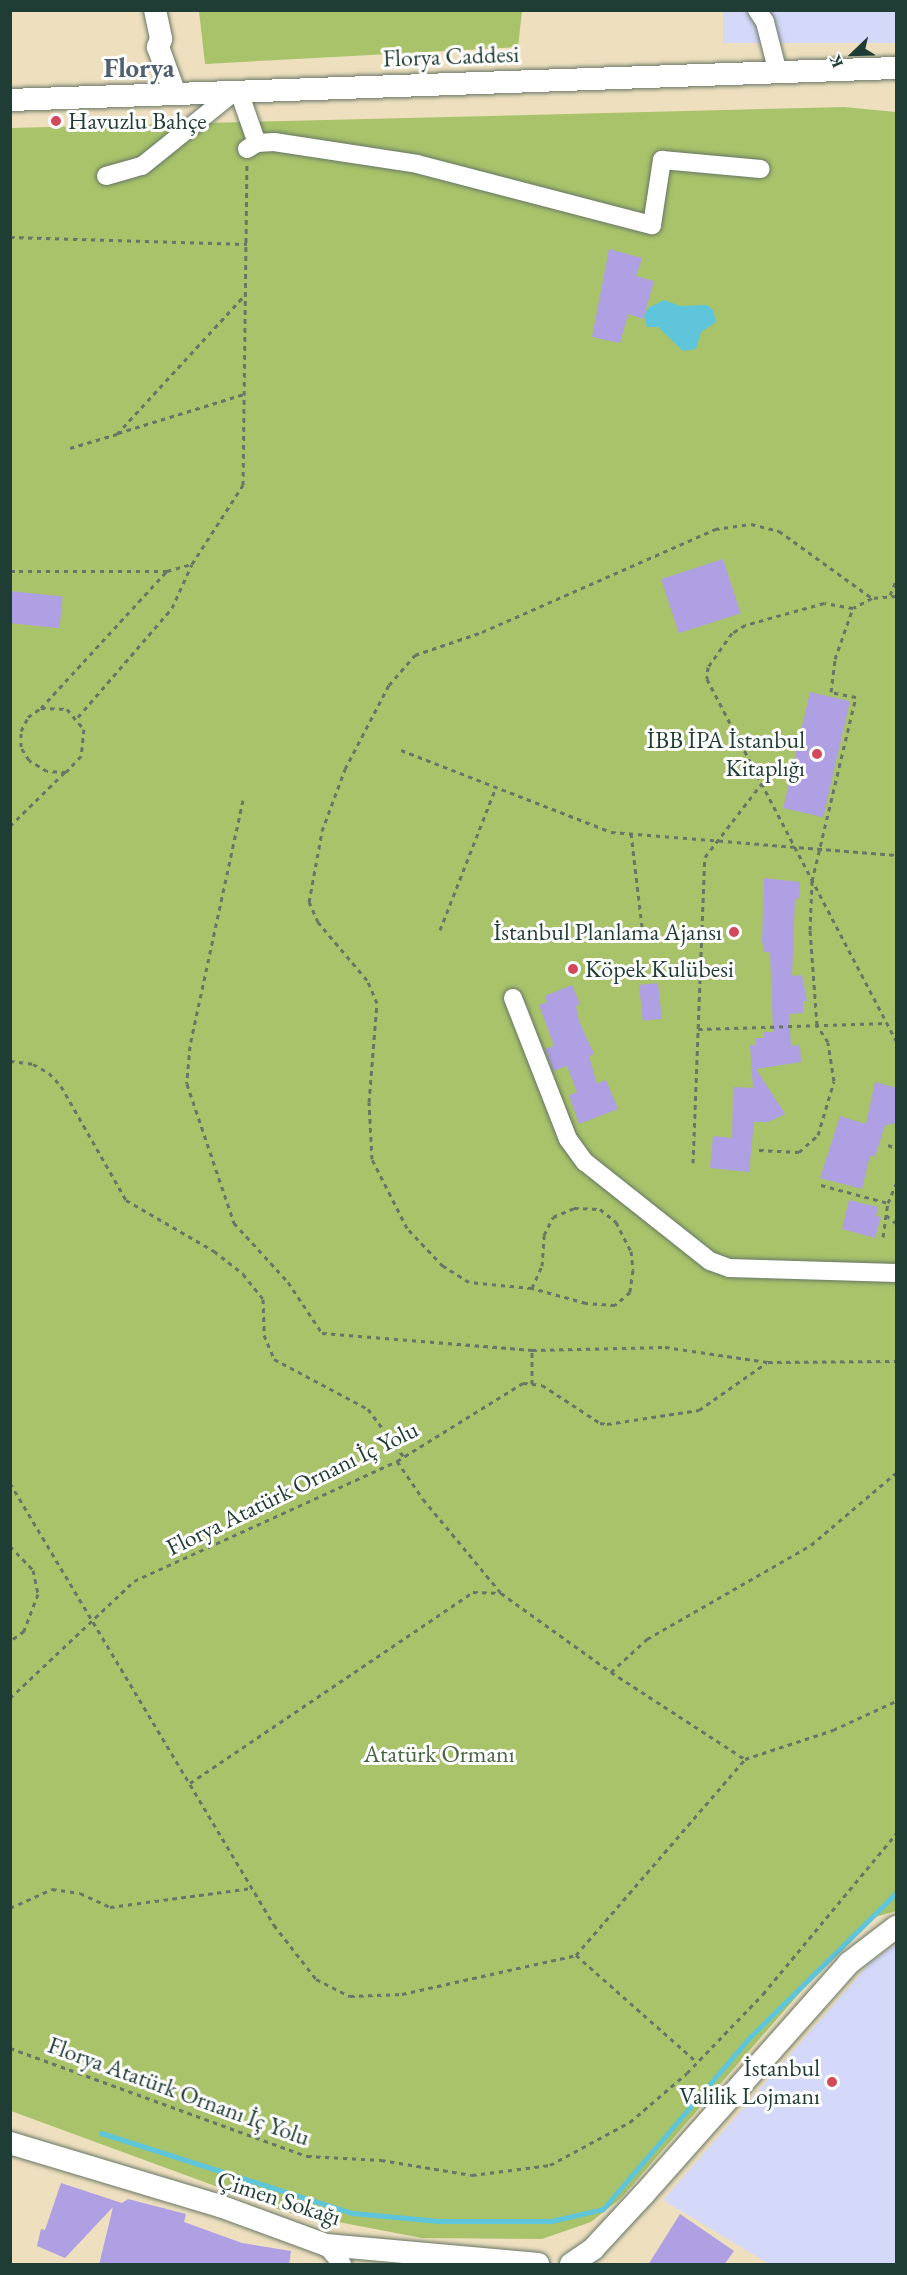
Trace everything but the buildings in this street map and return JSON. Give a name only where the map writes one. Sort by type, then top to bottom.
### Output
[{"type":"main road","points":[[143,10],[150,42],[158,47],[175,94]]},
{"type":"main road","points":[[155,10],[161,39],[158,47]]},
{"type":"main road","name":"Florya Caddesi","points":[[10,100],[896,69]]},
{"type":"main road","points":[[574,2264],[644,2194],[849,1963],[897,1928]]},
{"type":"main road","name":"Çimen Sokağı","points":[[10,2143],[220,2206],[324,2255],[538,2265]]},
{"type":"street","points":[[757,10],[765,22],[778,73]]},
{"type":"street","points":[[106,176],[142,166],[237,92],[252,146],[274,142],[417,164],[652,225],[662,160],[761,169]]},
{"type":"street","points":[[513,998],[568,1139],[585,1162],[710,1261],[729,1268],[897,1273]]},
{"type":"street","points":[[324,2255],[342,2265]]},
{"type":"path","points":[[78,717],[172,608],[192,564],[243,486],[247,244],[252,146]]},
{"type":"path","points":[[10,237],[247,244]]},
{"type":"path","points":[[117,434],[246,294]]},
{"type":"path","points":[[70,448],[244,394]]},
{"type":"path","points":[[532,1288],[542,1266],[544,1235],[553,1217],[573,1208],[600,1209],[616,1222],[632,1251],[633,1270],[630,1292],[615,1305],[586,1303],[532,1288],[469,1282],[443,1266],[407,1228],[372,1159],[369,1102],[377,1003],[368,980],[318,922],[309,902],[324,823],[350,760],[389,685],[415,655],[482,632],[715,529],[751,524],[779,531],[873,598]]},
{"type":"path","points":[[10,571],[167,571],[192,564]]},
{"type":"path","points":[[66,772],[37,767],[21,747],[21,731],[28,717],[41,708],[167,571]]},
{"type":"path","points":[[890,595],[897,581]]},
{"type":"path","points":[[897,596],[873,598],[853,608],[824,603],[745,625],[732,633],[708,667],[707,679],[897,1041]]},
{"type":"path","points":[[759,1150],[799,1152],[818,1135],[834,1081],[828,1041],[817,1025],[810,930],[812,881],[822,849],[856,698],[830,694],[835,659],[853,608]]},
{"type":"path","points":[[10,826],[81,756],[85,743],[84,729],[78,717],[67,709],[41,708]]},
{"type":"path","points":[[401,750],[611,832],[897,855]]},
{"type":"path","points":[[693,1163],[705,857],[762,783]]},
{"type":"path","points":[[440,930],[496,787]]},
{"type":"path","points":[[243,800],[190,1046],[187,1084],[234,1223],[283,1275],[322,1333],[532,1350],[665,1347],[768,1362],[897,1361]]},
{"type":"path","points":[[631,833],[642,926]]},
{"type":"path","points":[[698,1029],[887,1023]]},
{"type":"path","points":[[10,1061],[33,1064],[49,1073],[61,1086],[126,1200],[214,1251],[243,1274],[263,1299],[264,1335],[274,1359],[368,1408],[404,1457]]},
{"type":"path","points":[[888,1145],[897,1148]]},
{"type":"path","points":[[883,1237],[888,1203],[897,1184]]},
{"type":"path","points":[[820,1185],[888,1203]]},
{"type":"path","points":[[886,1215],[897,1223]]},
{"type":"path","points":[[532,1350],[532,1384],[542,1385],[600,1423],[607,1424],[699,1410],[768,1362]]},
{"type":"path","name":"Florya Atatürk Ornanı İç Yolu","points":[[10,1698],[91,1618],[134,1581],[397,1461],[513,1389],[532,1384]]},
{"type":"path","points":[[397,1461],[423,1499],[501,1593],[611,1672],[745,1759]]},
{"type":"path","points":[[611,1672],[647,1639],[811,1545],[897,1473]]},
{"type":"path","points":[[10,1483],[274,1925],[316,1979],[350,1996],[402,1994],[576,1955],[745,1759],[833,1730],[897,1701]]},
{"type":"path","points":[[10,1546],[33,1570],[38,1594],[24,1631],[10,1641]]},
{"type":"path","points":[[189,1783],[473,1592],[501,1593]]},
{"type":"path","name":"Florya Atatürk Ornanı İç Yolu","points":[[10,2048],[307,2156],[381,2160],[472,2175],[550,2165],[630,2122],[697,2062],[763,1994],[897,1834]]},
{"type":"path","points":[[10,1908],[52,1888],[63,1889],[110,1907],[252,1888]]},
{"type":"path","points":[[576,1955],[697,2062]]},
{"type":"shaded area","points":[[723,11],[896,11],[896,43],[723,43]]},
{"type":"shaded area","name":"İstanbul Valilik Lojmanı","points":[[896,1944],[896,2264],[769,2264],[663,2200],[870,1963]]},
{"type":"green space","points":[[199,10],[522,11],[518,47],[205,64]]},
{"type":"green space","name":"Atatürk Ormanı","points":[[844,107],[896,112],[896,1911],[875,1917],[810,1981],[621,2198],[591,2222],[542,2239],[422,2238],[286,2212],[11,2111],[11,128]]},
{"type":"water","points":[[664,300],[680,306],[707,305],[713,310],[716,322],[701,332],[696,349],[683,351],[658,327],[647,327],[644,316],[648,308]]},
{"type":"waterway","points":[[101,2133],[352,2213],[439,2221],[551,2221],[603,2209],[749,2038],[896,1893]]},
{"type":"place","name":"Havuzlu Bahçe","points":[[56,121]]},
{"type":"place","name":"İBB İPA İstanbul Kitaplığı","points":[[817,754]]},
{"type":"place","name":"İstanbul Planlama Ajansı","points":[[734,932]]},
{"type":"place","name":"Köpek Kulübesi","points":[[573,969]]},
{"type":"place","name":"İstanbul Valilik Lojmanı","points":[[832,2082]]},
{"type":"district","name":"Florya","points":[[139,68]]}]
